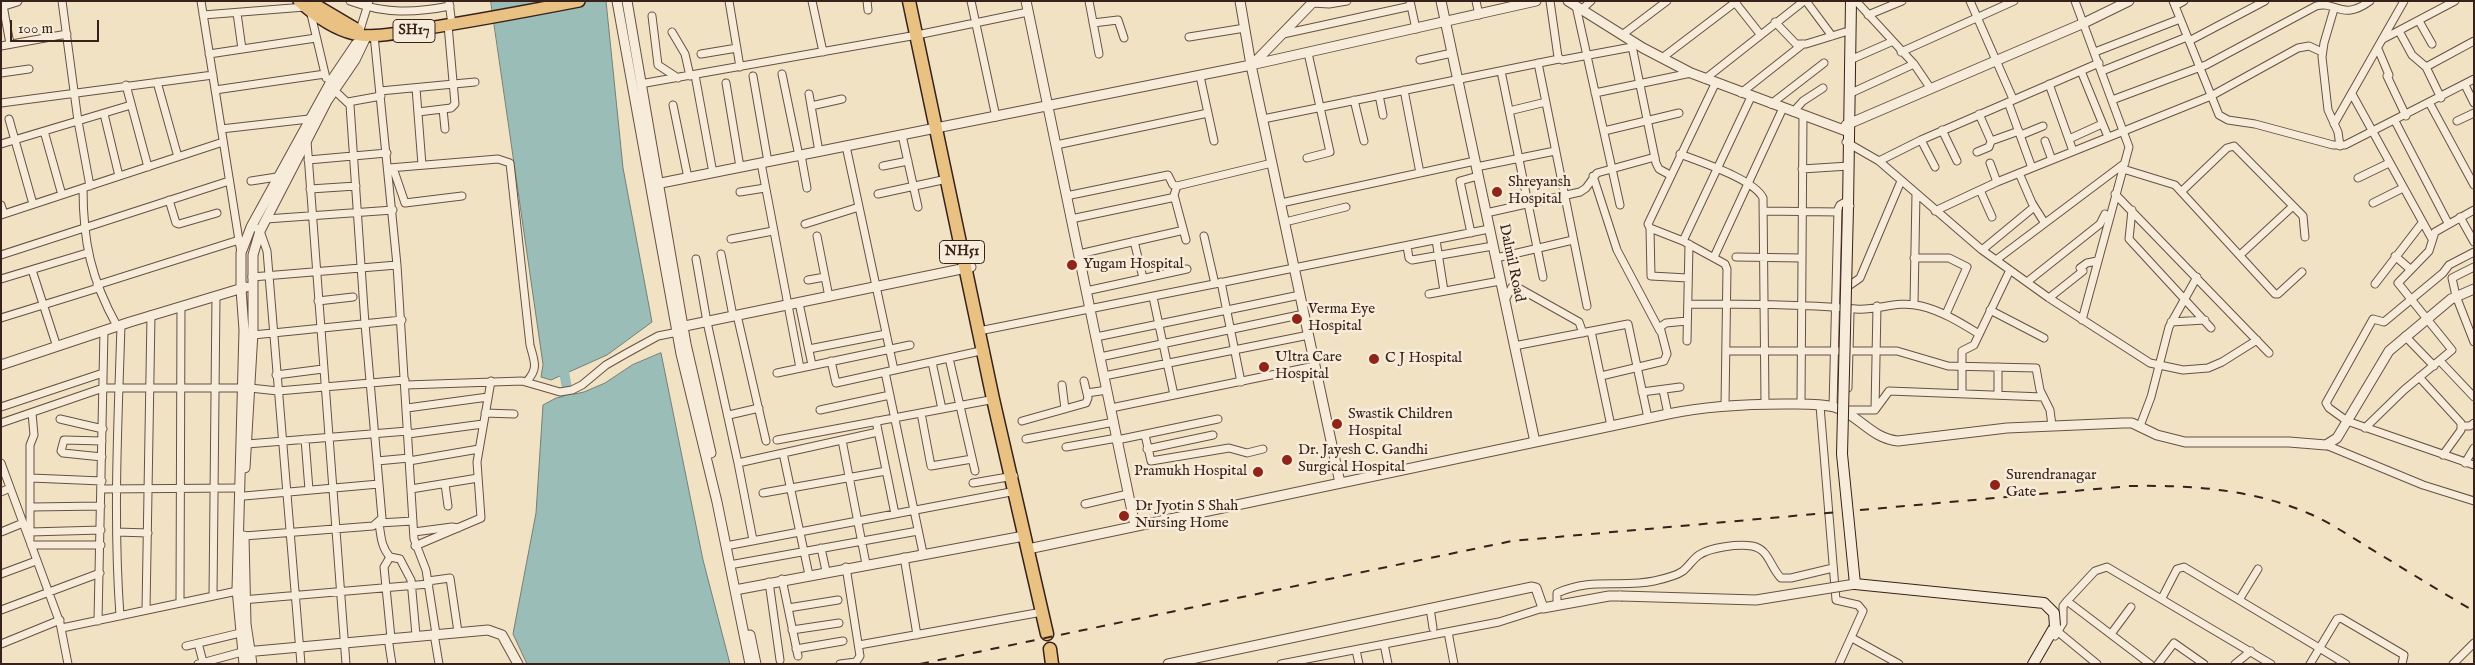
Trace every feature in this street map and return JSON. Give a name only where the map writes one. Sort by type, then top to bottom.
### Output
[{"type":"highway","name":"NH51","points":[[910,1],[920,35]]},
{"type":"highway","name":"NH51","points":[[915,1],[920,35],[995,399],[1047,634]]},
{"type":"highway","name":"NH51","points":[[939,128],[947,179],[984,330],[985,350]]},
{"type":"highway","points":[[1050,649],[1052,664]]},
{"type":"main road","name":"SH17","points":[[367,33],[453,25],[579,1]]},
{"type":"main road","points":[[1845,1],[1848,202],[1842,454],[1855,584],[2044,603],[2054,613],[2056,628],[2038,663]]},
{"type":"main road","points":[[1847,132],[1851,93],[1851,1]]},
{"type":"main road","points":[[306,5],[367,33]]},
{"type":"street","points":[[10,44],[2,6],[17,1]]},
{"type":"street","points":[[62,1],[78,121],[90,186]]},
{"type":"street","points":[[201,1],[241,253],[247,444],[242,492],[244,536],[241,590]]},
{"type":"street","points":[[350,1],[368,4],[389,12],[410,13],[449,3],[453,25],[455,104],[451,108],[418,112]]},
{"type":"street","points":[[617,1],[655,184]]},
{"type":"street","points":[[627,1],[679,329],[737,589],[756,664]]},
{"type":"street","points":[[729,1],[740,67]]},
{"type":"street","points":[[812,1],[823,52]]},
{"type":"street","points":[[867,1],[868,10]]},
{"type":"street","points":[[972,1],[996,117]]},
{"type":"street","points":[[1026,1],[1135,526]]},
{"type":"street","points":[[1089,1],[1099,54]]},
{"type":"street","points":[[1240,1],[1251,66],[1340,483]]},
{"type":"street","points":[[1251,66],[1313,2],[1329,4],[1347,1]]},
{"type":"street","name":"Dalmil Road","points":[[1441,1],[1535,442]]},
{"type":"street","points":[[1476,1],[1479,15]]},
{"type":"street","points":[[655,184],[1251,66],[1445,23],[1515,4],[1536,1]]},
{"type":"street","points":[[1550,1],[1560,59]]},
{"type":"street","points":[[1575,6],[1590,1]]},
{"type":"street","points":[[1622,35],[1667,1]]},
{"type":"street","points":[[1705,79],[1775,22],[1806,1],[1832,36]]},
{"type":"street","points":[[1856,1],[1914,64],[1931,89]]},
{"type":"street","points":[[1868,15],[1902,1]]},
{"type":"street","points":[[1970,1],[2011,101],[2032,168]]},
{"type":"street","points":[[1901,52],[2014,1]]},
{"type":"street","points":[[2075,1],[2129,147],[2082,320]]},
{"type":"street","points":[[1847,132],[1931,89],[2084,23],[2129,1]]},
{"type":"street","points":[[2184,1],[2174,4],[2219,115],[2223,118],[2255,124],[2340,146],[2352,143],[2474,80]]},
{"type":"street","points":[[1879,161],[1942,130],[2049,84],[2081,71],[2100,67],[2188,39],[2265,1]]},
{"type":"street","points":[[2112,100],[2200,68],[2316,6],[2331,6],[2347,11],[2356,9],[2370,1]]},
{"type":"street","points":[[2334,124],[2404,1]]},
{"type":"street","points":[[2383,39],[2455,1]]},
{"type":"street","points":[[1662,58],[1735,2],[1760,34]]},
{"type":"street","points":[[368,4],[367,33],[381,93],[391,168],[415,546],[423,562],[429,582],[439,664]]},
{"type":"street","points":[[1282,34],[1410,4],[1416,29]]},
{"type":"street","points":[[203,15],[306,5],[325,74],[331,88],[348,102],[354,156],[365,324],[382,518],[379,523],[382,544],[387,557],[384,567],[392,664]]},
{"type":"street","points":[[1575,6],[1622,35],[1632,44],[1691,73],[1715,84],[1847,132],[1935,211],[1982,250],[2082,320],[2134,354],[2158,366],[2183,370],[2208,368],[2222,362],[2257,340]]},
{"type":"street","points":[[1575,6],[1620,205]]},
{"type":"street","points":[[2331,6],[2322,52],[2328,110],[2340,146]]},
{"type":"street","points":[[640,84],[920,35],[1028,12]]},
{"type":"street","points":[[237,13],[242,49]]},
{"type":"street","points":[[652,16],[656,32],[657,63],[660,68],[678,78]]},
{"type":"street","points":[[2095,52],[2180,19]]},
{"type":"street","points":[[1093,23],[1118,20],[1124,38]]},
{"type":"street","points":[[2419,21],[2432,44]]},
{"type":"street","points":[[1775,22],[1794,43],[1803,44],[1845,32]]},
{"type":"street","points":[[1190,37],[1245,28]]},
{"type":"street","points":[[2399,31],[2412,55],[2426,67],[2441,98]]},
{"type":"street","points":[[672,32],[685,54],[692,76],[713,173]]},
{"type":"street","points":[[241,253],[252,225],[309,119],[331,88],[355,60],[367,33]]},
{"type":"street","points":[[1,46],[67,34]]},
{"type":"street","points":[[209,54],[316,38]]},
{"type":"street","points":[[2426,67],[2474,41]]},
{"type":"street","points":[[1850,60],[1892,42]]},
{"type":"street","points":[[1263,119],[1560,59],[1565,61],[1587,57],[1632,44]]},
{"type":"street","points":[[1632,44],[1655,157],[1659,169],[1670,175]]},
{"type":"street","points":[[1741,93],[1803,44]]},
{"type":"street","points":[[1935,211],[1997,182],[2211,96],[2298,48],[2309,46],[2322,52]]},
{"type":"street","points":[[701,54],[737,48]]},
{"type":"street","points":[[2378,49],[2406,116]]},
{"type":"street","points":[[1307,158],[1330,152],[1308,53]]},
{"type":"street","points":[[1420,60],[1452,53]]},
{"type":"street","points":[[1771,104],[1824,63]]},
{"type":"street","points":[[1538,64],[1587,306]]},
{"type":"street","points":[[1851,93],[1914,64]]},
{"type":"street","points":[[1,73],[29,69]]},
{"type":"street","points":[[1501,71],[1543,277]]},
{"type":"street","points":[[2081,71],[2108,137]]},
{"type":"street","points":[[1595,93],[1691,73]]},
{"type":"street","points":[[215,90],[325,74]]},
{"type":"street","points":[[782,74],[807,188]]},
{"type":"street","points":[[1,102],[212,75]]},
{"type":"street","points":[[753,76],[764,162],[765,188],[800,368]]},
{"type":"street","points":[[1200,76],[1214,141]]},
{"type":"street","points":[[157,82],[178,157]]},
{"type":"street","points":[[348,102],[381,93],[475,82]]},
{"type":"street","points":[[726,83],[740,167]]},
{"type":"street","points":[[1688,278],[1651,276],[1650,228],[1648,222],[1715,84]]},
{"type":"street","points":[[2049,84],[2073,151]]},
{"type":"street","points":[[2464,85],[2474,102]]},
{"type":"street","points":[[126,86],[148,167]]},
{"type":"street","points":[[252,664],[240,633],[242,492],[246,388],[252,335],[251,281],[253,256],[260,231],[307,140],[331,88]]},
{"type":"street","points":[[416,88],[422,165]]},
{"type":"street","points":[[1793,112],[1803,100],[1822,88]]},
{"type":"street","points":[[1404,90],[1420,173]]},
{"type":"street","points":[[809,94],[819,152]]},
{"type":"street","points":[[2352,94],[2388,163],[2432,239]]},
{"type":"street","points":[[1378,95],[1383,115]]},
{"type":"street","points":[[1687,342],[1688,278],[1686,243],[1716,169],[1751,97]]},
{"type":"street","points":[[811,106],[842,99]]},
{"type":"street","points":[[1354,100],[1364,141]]},
{"type":"street","points":[[1509,111],[1546,102]]},
{"type":"street","points":[[2430,104],[2474,185]]},
{"type":"street","points":[[1,144],[131,105]]},
{"type":"street","points":[[674,105],[688,178]]},
{"type":"street","points":[[1714,256],[1783,108]]},
{"type":"street","points":[[443,109],[445,129]]},
{"type":"street","points":[[1056,145],[1208,113]]},
{"type":"street","points":[[1604,131],[1679,113]]},
{"type":"street","points":[[2456,121],[2474,113]]},
{"type":"street","points":[[104,114],[119,176]]},
{"type":"street","points":[[1977,152],[1990,147],[1991,141],[1980,114]]},
{"type":"street","points":[[1801,404],[1803,116]]},
{"type":"street","points":[[8,119],[33,204]]},
{"type":"street","points":[[221,129],[309,119]]},
{"type":"street","points":[[2395,121],[2448,223]]},
{"type":"street","points":[[2069,139],[2102,124]]},
{"type":"street","points":[[1991,141],[2043,126]]},
{"type":"street","points":[[1942,130],[1956,161]]},
{"type":"street","points":[[44,131],[62,195]]},
{"type":"street","points":[[902,135],[918,207]]},
{"type":"street","points":[[307,140],[346,664]]},
{"type":"street","points":[[1921,140],[1935,166]]},
{"type":"street","points":[[2045,141],[2052,160]]},
{"type":"street","points":[[1,205],[2,214],[223,142]]},
{"type":"street","points":[[846,146],[894,370]]},
{"type":"street","points":[[2182,191],[2228,148],[2234,146],[2304,218],[2305,237]]},
{"type":"street","points":[[1280,203],[1420,173],[1476,168],[1556,151]]},
{"type":"street","points":[[308,160],[388,152]]},
{"type":"street","points":[[1680,154],[1748,184],[1761,194],[1764,259],[1765,404]]},
{"type":"street","points":[[1486,213],[1584,191],[1593,176],[1612,168],[1655,157]]},
{"type":"street","points":[[391,168],[498,159],[510,163],[530,345],[536,363],[534,373],[527,381]]},
{"type":"street","points":[[883,166],[908,161]]},
{"type":"street","points":[[1066,196],[1168,175],[1173,185],[1177,186],[1272,163]]},
{"type":"street","points":[[1990,163],[1997,182]]},
{"type":"street","points":[[2358,178],[2388,163]]},
{"type":"street","points":[[1802,170],[1847,166]]},
{"type":"street","points":[[2124,166],[2169,182],[2182,191],[2276,294],[2302,272]]},
{"type":"street","points":[[1996,260],[2044,222],[2124,166]]},
{"type":"street","points":[[391,168],[405,203],[462,196]]},
{"type":"street","points":[[1471,233],[1460,181],[1476,168]]},
{"type":"street","points":[[2019,173],[2034,207],[2044,222]]},
{"type":"street","points":[[1593,176],[1616,250],[1660,331],[1667,357],[1661,362],[1600,376]]},
{"type":"street","points":[[252,181],[277,177]]},
{"type":"street","points":[[878,194],[947,179]]},
{"type":"street","points":[[1,255],[229,180]]},
{"type":"street","points":[[1850,285],[1860,278],[1902,181]]},
{"type":"street","points":[[310,189],[356,186]]},
{"type":"street","points":[[1177,186],[1174,195],[1186,240]]},
{"type":"street","points":[[83,188],[83,227],[87,253],[98,286],[119,325],[117,532],[120,616]]},
{"type":"street","points":[[740,192],[765,188]]},
{"type":"street","points":[[2373,203],[2403,188]]},
{"type":"street","points":[[1980,190],[1992,217]]},
{"type":"street","points":[[1914,304],[1916,193]]},
{"type":"street","points":[[2115,194],[2269,353]]},
{"type":"street","points":[[1071,218],[1171,198]]},
{"type":"street","points":[[169,200],[176,223],[179,224],[217,213]]},
{"type":"street","points":[[1833,407],[1836,351],[1838,212],[1840,204],[1848,202],[1851,212],[1850,351],[1847,412]]},
{"type":"street","points":[[2240,255],[2293,206]]},
{"type":"street","points":[[805,224],[859,207]]},
{"type":"street","points":[[1284,222],[1346,207]]},
{"type":"street","points":[[1982,250],[2034,207]]},
{"type":"street","points":[[266,219],[393,210]]},
{"type":"street","points":[[2027,282],[2100,224],[2107,210]]},
{"type":"street","points":[[2132,210],[2129,239],[2211,328]]},
{"type":"street","points":[[2366,428],[2452,348],[2398,283],[2429,251],[2435,232],[2474,210]]},
{"type":"street","points":[[1763,211],[1838,212]]},
{"type":"street","points":[[2460,217],[2474,242]]},
{"type":"street","points":[[2375,284],[2422,223]]},
{"type":"street","points":[[252,225],[260,231],[266,244],[300,664]]},
{"type":"street","points":[[1650,228],[1714,256],[1722,261],[1727,269],[1725,404]]},
{"type":"street","points":[[984,330],[1489,229]]},
{"type":"street","points":[[731,239],[773,231]]},
{"type":"street","points":[[1078,254],[1180,231]]},
{"type":"street","points":[[817,236],[829,297]]},
{"type":"street","points":[[1204,236],[1226,309],[1241,382]]},
{"type":"street","points":[[1,318],[239,240]]},
{"type":"street","points":[[1436,240],[1444,292]]},
{"type":"street","points":[[1496,258],[1574,240]]},
{"type":"street","points":[[1134,241],[1142,278]]},
{"type":"street","points":[[1407,246],[1410,260],[1493,246]]},
{"type":"street","points":[[2474,252],[2449,265],[2443,273],[2384,322],[2373,319],[2326,400],[2329,408],[2347,421],[2474,465]]},
{"type":"street","points":[[1,279],[87,253]]},
{"type":"street","points":[[721,254],[766,441]]},
{"type":"street","points":[[2396,256],[2410,269]]},
{"type":"street","points":[[1736,257],[1764,259],[1801,258]]},
{"type":"street","points":[[1914,258],[1952,259],[1967,267],[1946,314]]},
{"type":"street","points":[[696,259],[707,322],[729,415],[753,540]]},
{"type":"street","points":[[2049,298],[2087,263],[2097,261]]},
{"type":"street","points":[[1,365],[119,325],[241,289],[251,281],[269,275],[398,265]]},
{"type":"street","points":[[2474,267],[2452,278],[2456,296],[2474,342]]},
{"type":"street","points":[[1,423],[103,388],[246,388],[278,390],[370,381],[527,381],[554,391],[572,390],[582,385],[606,365],[627,353],[658,336],[679,329],[968,268]]},
{"type":"street","points":[[1086,291],[1187,269]]},
{"type":"street","points":[[32,270],[56,346]]},
{"type":"street","points":[[1962,394],[1962,351],[1973,347],[2010,270]]},
{"type":"street","points":[[808,280],[825,277]]},
{"type":"street","points":[[2140,426],[2151,397],[2171,322],[2197,277]]},
{"type":"street","points":[[1429,294],[1500,281]]},
{"type":"street","points":[[1505,300],[1512,287],[1515,286],[1579,322],[1583,333]]},
{"type":"street","points":[[2326,445],[2337,438],[2389,350],[2456,296],[2474,289]]},
{"type":"street","points":[[1096,337],[1300,295]]},
{"type":"street","points":[[213,596],[216,296]]},
{"type":"street","points":[[318,301],[353,297]]},
{"type":"street","points":[[1153,297],[1174,395]]},
{"type":"street","points":[[798,303],[812,365]]},
{"type":"street","points":[[1688,304],[1801,304],[1850,308],[1914,304],[1946,314],[1979,334]]},
{"type":"street","points":[[1875,410],[1877,306]]},
{"type":"street","points":[[180,603],[181,307]]},
{"type":"street","points":[[1990,310],[2044,338]]},
{"type":"street","points":[[1100,357],[1304,314]]},
{"type":"street","points":[[146,610],[151,315]]},
{"type":"street","points":[[252,335],[402,320]]},
{"type":"street","points":[[2171,322],[2205,320]]},
{"type":"street","points":[[1660,331],[1662,324],[1687,321]]},
{"type":"street","points":[[1514,346],[1628,324],[1648,418]]},
{"type":"street","points":[[679,329],[731,544],[750,664]]},
{"type":"street","points":[[98,621],[104,330]]},
{"type":"street","points":[[1591,331],[1611,426]]},
{"type":"street","points":[[809,349],[886,334]]},
{"type":"street","points":[[1104,376],[1309,335]]},
{"type":"street","points":[[2405,336],[2474,397]]},
{"type":"street","points":[[777,373],[910,345]]},
{"type":"street","points":[[830,361],[836,383],[985,350]]},
{"type":"street","points":[[1726,351],[1905,352],[1938,364],[2036,368],[2044,397],[2050,410],[2052,426]]},
{"type":"street","points":[[949,358],[975,471]]},
{"type":"street","points":[[932,362],[942,409]]},
{"type":"street","points":[[1111,408],[1315,366]]},
{"type":"street","points":[[1998,367],[1998,395]]},
{"type":"street","points":[[276,375],[324,369]]},
{"type":"street","points":[[884,372],[923,553]]},
{"type":"street","points":[[1,406],[103,373]]},
{"type":"street","points":[[2419,377],[2460,421],[2461,426],[2443,455]]},
{"type":"street","points":[[415,546],[481,518],[478,478],[479,449],[491,381]]},
{"type":"street","points":[[1022,421],[1086,403],[1087,393],[1084,382]]},
{"type":"street","points":[[1062,385],[1065,409]]},
{"type":"street","points":[[1642,392],[1680,387]]},
{"type":"street","points":[[1087,393],[1107,390]]},
{"type":"street","points":[[1663,390],[1668,414]]},
{"type":"street","points":[[1847,412],[1875,410],[1889,391],[2044,397]]},
{"type":"street","points":[[820,410],[890,395]]},
{"type":"street","points":[[407,408],[488,397]]},
{"type":"street","points":[[777,440],[995,399]]},
{"type":"street","points":[[1028,549],[1648,418],[1725,404],[1801,404],[1833,407],[1847,412],[1877,436],[1887,440],[1898,441],[2007,428],[2123,423],[2140,426],[2162,437],[2185,442],[2289,442],[2326,445],[2423,485],[2474,501]]},
{"type":"street","points":[[1820,406],[1836,600],[1858,605],[1863,611],[1842,663]]},
{"type":"street","points":[[729,415],[758,408]]},
{"type":"street","points":[[30,543],[32,507],[30,445],[34,435],[32,413]]},
{"type":"street","points":[[921,413],[932,466],[972,459]]},
{"type":"street","points":[[485,414],[514,414]]},
{"type":"street","points":[[60,419],[103,429]]},
{"type":"street","points":[[1066,447],[1145,435],[1218,420]]},
{"type":"street","points":[[876,421],[895,514]]},
{"type":"street","points":[[1026,439],[1114,422]]},
{"type":"street","points":[[2461,426],[2470,426],[2474,423]]},
{"type":"street","points":[[247,444],[408,432],[483,424]]},
{"type":"street","points":[[738,462],[878,432]]},
{"type":"street","points":[[1145,435],[1149,459],[1154,461],[1229,448],[1247,453],[1263,449]]},
{"type":"street","points":[[1147,449],[1213,435]]},
{"type":"street","points":[[305,439],[309,490]]},
{"type":"street","points":[[102,441],[64,440],[61,451],[62,453],[102,457]]},
{"type":"street","points":[[842,440],[866,564]]},
{"type":"street","points":[[2465,463],[2474,448]]},
{"type":"street","points":[[377,461],[409,459],[479,449]]},
{"type":"street","points":[[783,453],[808,574]]},
{"type":"street","points":[[1,463],[60,620],[68,664]]},
{"type":"street","points":[[763,493],[886,472]]},
{"type":"street","points":[[973,483],[1012,476]]},
{"type":"street","points":[[31,478],[102,481]]},
{"type":"street","points":[[411,489],[478,478]]},
{"type":"street","points":[[102,489],[214,488],[242,492],[285,492],[379,484]]},
{"type":"street","points":[[445,484],[448,506]]},
{"type":"street","points":[[1,492],[10,488]]},
{"type":"street","points":[[1085,504],[1128,494]]},
{"type":"street","points":[[731,544],[895,514],[1016,495]]},
{"type":"street","points":[[32,507],[101,506]]},
{"type":"street","points":[[244,536],[413,521]]},
{"type":"street","points":[[1,532],[23,523]]},
{"type":"street","points":[[414,532],[452,527],[458,529]]},
{"type":"street","points":[[30,532],[101,530]]},
{"type":"street","points":[[117,532],[148,533]]},
{"type":"street","points":[[735,564],[918,532]]},
{"type":"street","points":[[737,589],[808,574],[1024,536]]},
{"type":"street","points":[[30,543],[101,545]]},
{"type":"street","points":[[1557,604],[1557,593],[1570,587],[1600,582],[1636,584],[1656,581],[1682,572],[1700,555],[1712,550],[1741,546],[1762,549],[1767,555],[1774,571],[1781,578],[1791,578],[1833,568]]},
{"type":"street","points":[[821,548],[826,571]]},
{"type":"street","points":[[387,557],[400,559],[412,585],[416,636]]},
{"type":"street","points":[[904,557],[917,635]]},
{"type":"street","points":[[1,574],[36,560]]},
{"type":"street","points":[[2162,598],[2177,569],[2181,566],[2346,664]]},
{"type":"street","points":[[840,664],[859,660],[859,645],[846,567]]},
{"type":"street","points":[[2097,664],[2056,628],[2063,622],[2063,606],[2095,571],[2103,567],[2162,598],[2271,664]]},
{"type":"street","points":[[2239,600],[2258,569]]},
{"type":"street","points":[[1,610],[100,573]]},
{"type":"street","points":[[241,600],[386,588],[450,578],[458,632]]},
{"type":"street","points":[[782,580],[798,656]]},
{"type":"street","points":[[768,582],[780,660]]},
{"type":"street","points":[[1281,664],[1500,622],[1557,604],[1609,596],[1756,600],[1855,584]]},
{"type":"street","points":[[1168,664],[1535,587],[1543,608]]},
{"type":"street","points":[[62,628],[241,590]]},
{"type":"street","points":[[241,600],[246,652],[244,664]]},
{"type":"street","points":[[788,608],[838,600]]},
{"type":"street","points":[[2067,601],[2150,664]]},
{"type":"street","points":[[2111,634],[2131,607]]},
{"type":"street","points":[[1430,608],[1433,628]]},
{"type":"street","points":[[859,645],[1042,612]]},
{"type":"street","points":[[2310,664],[2337,619],[2341,618],[2404,655],[2402,664]]},
{"type":"street","points":[[1,644],[60,620]]},
{"type":"street","points":[[792,630],[839,623]]},
{"type":"street","points":[[198,643],[200,663],[246,652],[488,630],[496,632],[507,642],[518,664]]},
{"type":"street","points":[[1448,632],[1454,664]]},
{"type":"street","points":[[186,646],[240,633]]},
{"type":"street","points":[[1852,638],[1899,664]]},
{"type":"street","points":[[796,649],[843,641]]},
{"type":"street","points":[[2158,664],[2174,643],[2204,664]]},
{"type":"street","points":[[2454,664],[2474,643]]},
{"type":"street","points":[[1384,644],[1388,664]]},
{"type":"street","points":[[1356,650],[1359,664]]},
{"type":"street","points":[[2235,664],[2251,651]]},
{"type":"water","points":[[491,1],[606,1],[623,168],[652,322],[607,355],[551,380],[541,377],[543,365]]},
{"type":"water","points":[[661,353],[703,560],[730,664],[527,664],[513,634],[536,513],[543,405],[556,398],[584,392],[605,383],[632,365]]},
{"type":"waterway","points":[[562,360],[569,400]]},
{"type":"railway","points":[[920,664],[1512,541],[2130,486],[2176,486],[2222,490],[2266,499],[2288,506],[2319,518],[2335,527],[2474,611]]},
{"type":"place","name":"Shreyansh Hospital","points":[[1497,192]]},
{"type":"place","name":"Yugam Hospital","points":[[1072,265]]},
{"type":"place","name":"Verma Eye Hospital","points":[[1297,319]]},
{"type":"place","name":"C J Hospital","points":[[1374,359]]},
{"type":"place","name":"Ultra Care Hospital","points":[[1264,367]]},
{"type":"place","name":"Swastik Children Hospital","points":[[1337,424]]},
{"type":"place","name":"Dr. Jayesh C. Gandhi Surgical Hospital","points":[[1287,460]]},
{"type":"place","name":"Pramukh Hospital","points":[[1258,472]]},
{"type":"place","name":"Surendranagar Gate","points":[[1995,485]]},
{"type":"place","name":"Dr Jyotin S Shah Nursing Home","points":[[1124,516]]}]
